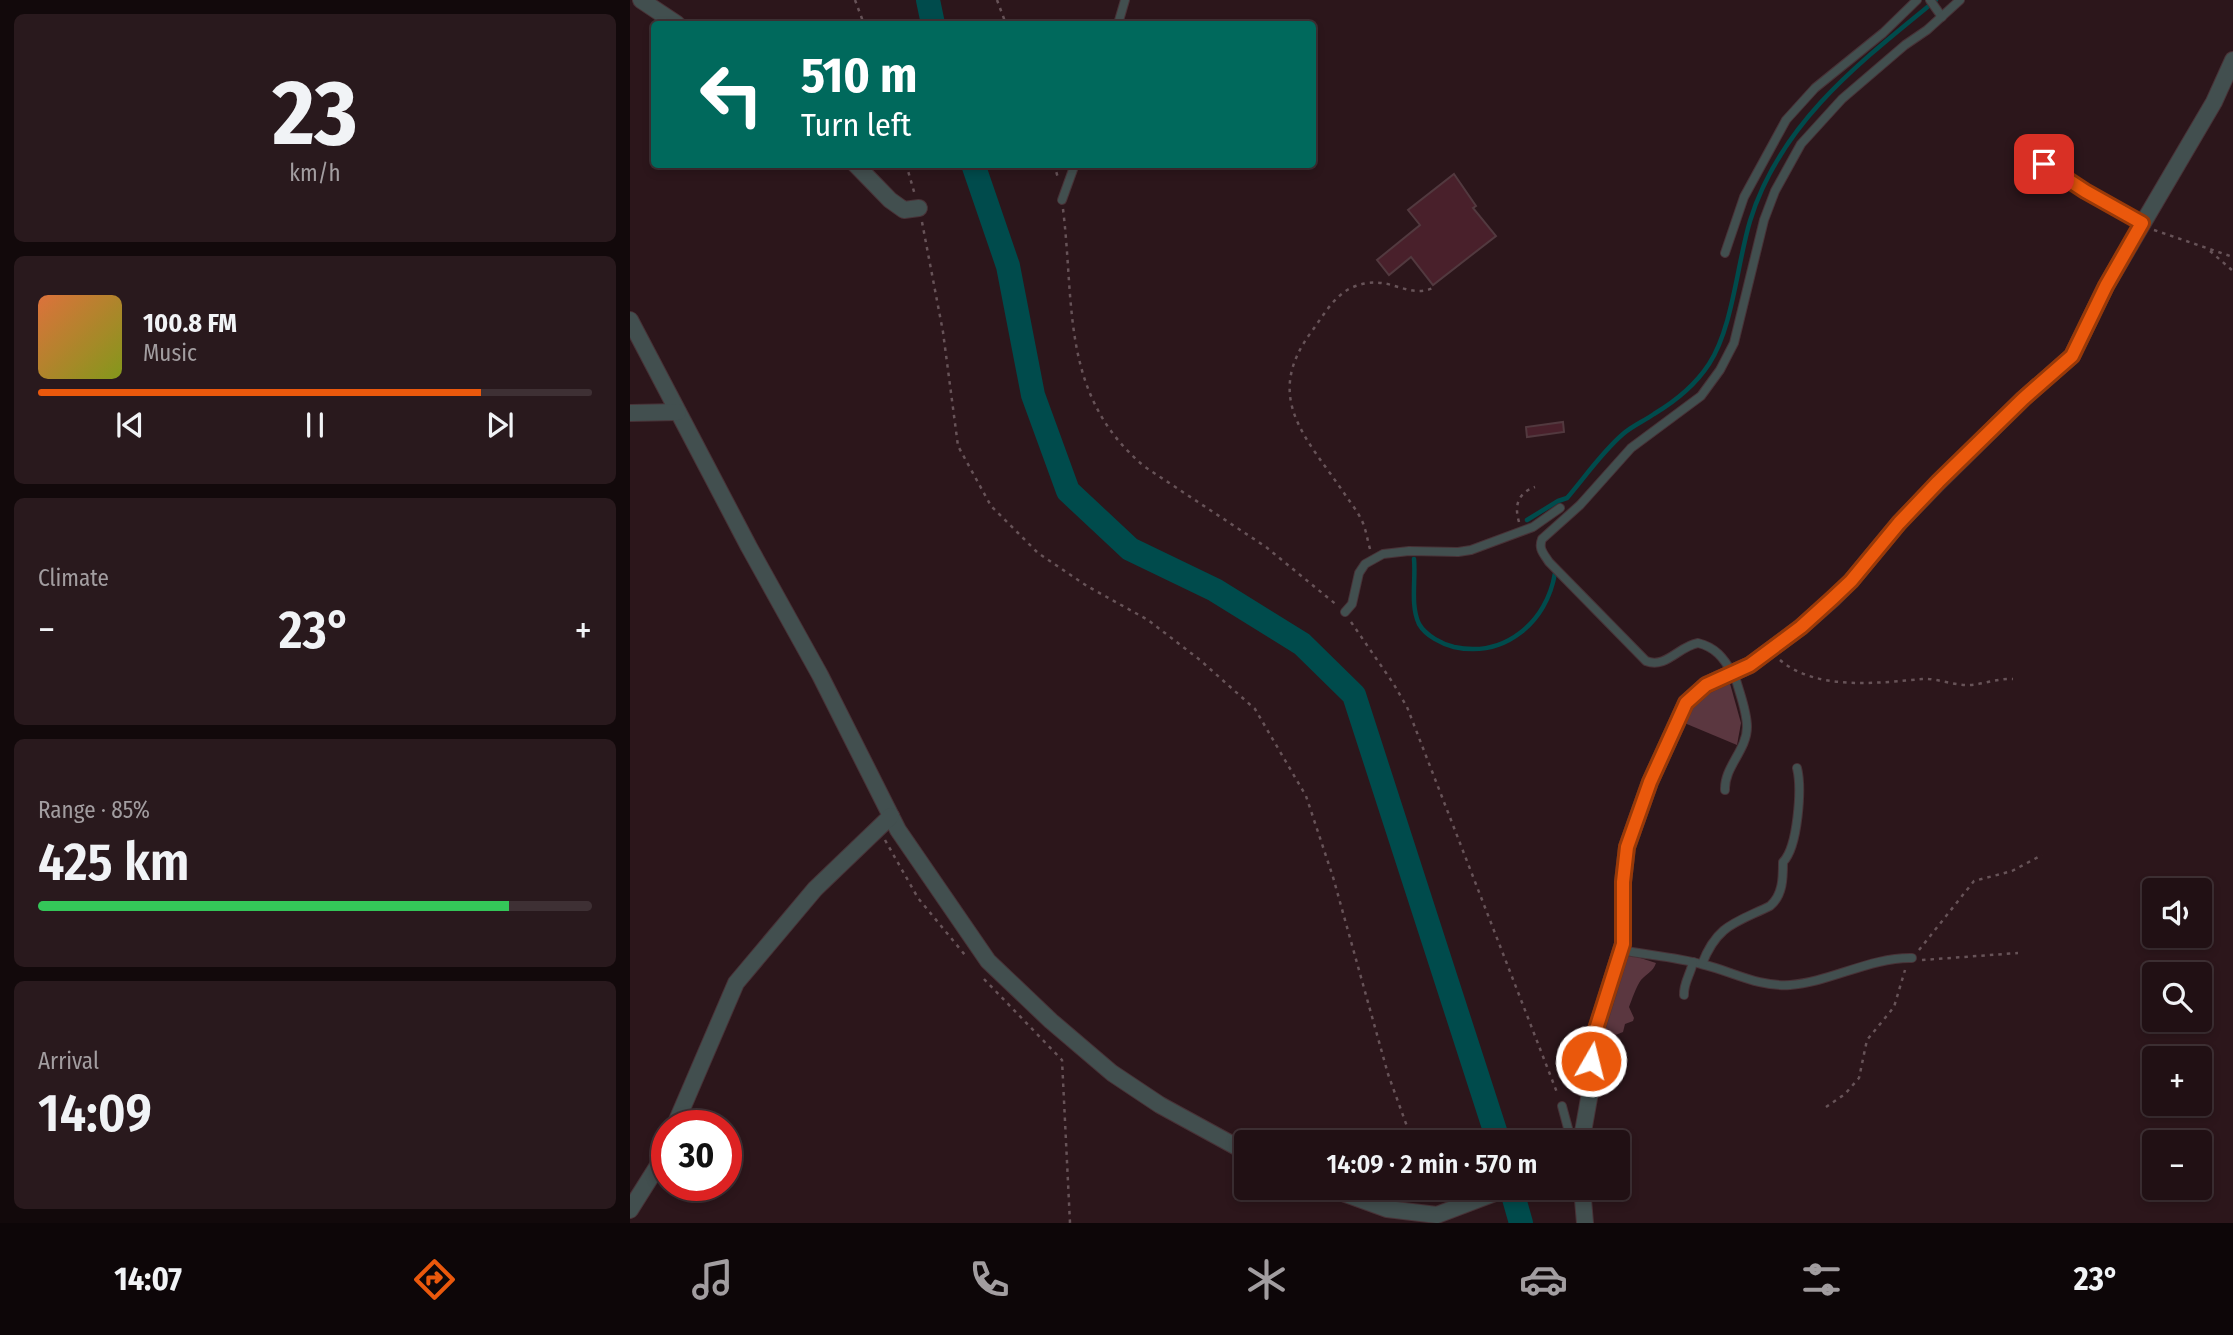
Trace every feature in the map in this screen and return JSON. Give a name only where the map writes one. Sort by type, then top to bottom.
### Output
[{"type":"street","points":[[641,0],[672,21]]},
{"type":"street","points":[[1583,1130],[1591,1087],[1593,1040],[1621,950],[1626,853],[1650,782],[1686,703],[1706,685],[1750,665],[1801,627],[1851,581],[1899,523],[1938,482],[2023,399],[2072,356],[2106,286],[2214,102],[2233,60]]},
{"type":"street","points":[[859,168],[880,191],[904,210],[919,208]]},
{"type":"street","points":[[630,320],[749,547],[820,675],[891,816],[988,961],[1051,1021],[1112,1073],[1160,1105],[1234,1145]]},
{"type":"street","points":[[630,413],[678,412]]},
{"type":"street","points":[[682,1110],[737,983],[815,889],[891,816]]},
{"type":"street","points":[[630,1210],[651,1177]]},
{"type":"street","points":[[1362,1200],[1387,1209],[1438,1219],[1476,1200]]},
{"type":"street","points":[[1582,1200],[1585,1223]]},
{"type":"lane","points":[[1119,21],[1125,0]]},
{"type":"lane","points":[[1726,253],[1744,197],[1786,120],[1815,88],[1883,33],[1917,0]]},
{"type":"lane","points":[[1930,0],[1941,16]]},
{"type":"lane","points":[[1725,790],[1725,780],[1740,752],[1747,727],[1733,673],[1726,662],[1716,651],[1698,643],[1683,648],[1661,663],[1646,661],[1549,562],[1541,549],[1542,539],[1580,505],[1631,448],[1701,396],[1720,370],[1734,343],[1764,220],[1775,191],[1801,144],[1842,99],[1959,0]]},
{"type":"lane","points":[[2044,164],[2142,223]]},
{"type":"lane","points":[[1062,200],[1074,168]]},
{"type":"lane","points":[[1345,612],[1352,604],[1359,573],[1365,564],[1382,554],[1471,550],[1534,527],[1560,508]]},
{"type":"lane","points":[[1684,995],[1683,988],[1720,931],[1777,901],[1783,862],[1790,855],[1794,837],[1800,790],[1797,768]]},
{"type":"lane","points":[[1621,950],[1698,963],[1738,978],[1773,985],[1807,983],[1840,971],[1912,958]]},
{"type":"lane","points":[[1562,1106],[1568,1130]]},
{"type":"path","points":[[855,0],[863,21]]},
{"type":"path","points":[[997,0],[1005,21]]},
{"type":"path","points":[[907,168],[919,208],[941,321],[958,446],[991,506],[1038,553],[1087,586],[1148,620],[1200,660],[1255,709],[1306,796],[1333,877],[1388,1074],[1408,1130]]},
{"type":"path","points":[[1055,168],[1069,255],[1078,363],[1090,393],[1106,422],[1145,467],[1266,547],[1345,612],[1393,683],[1407,707],[1562,1106]]},
{"type":"path","points":[[2142,223],[2160,234],[2233,257]]},
{"type":"path","points":[[2208,248],[2233,271]]},
{"type":"path","points":[[1373,559],[1361,519],[1299,426],[1290,402],[1290,377],[1304,341],[1344,291],[1368,281],[1419,293],[1433,288]]},
{"type":"path","points":[[1523,530],[1516,513],[1518,499],[1528,489],[1535,487]]},
{"type":"path","points":[[1772,649],[1780,660],[1792,669],[1823,679],[1873,683],[1926,679],[1964,685],[2002,678],[2013,679]]},
{"type":"path","points":[[878,828],[918,898],[965,956]]},
{"type":"path","points":[[1826,1107],[1845,1094],[1859,1078],[1867,1040],[1890,1014],[1902,977],[1912,958],[1974,881],[2012,871],[2042,855]]},
{"type":"path","points":[[1912,958],[1922,960],[2018,953]]},
{"type":"path","points":[[982,976],[1062,1060],[1070,1223]]},
{"type":"shaded area","points":[[1729,680],[1741,723],[1737,745],[1682,722],[1700,696]]},
{"type":"shaded area","points":[[1628,954],[1656,963],[1637,986],[1629,1007],[1633,1021],[1625,1024],[1623,1032],[1596,1043]]},
{"type":"building","points":[[1454,174],[1476,206],[1473,208],[1496,236],[1433,285],[1411,257],[1389,275],[1377,260],[1420,225],[1408,210]]},
{"type":"building","points":[[1563,422],[1564,432],[1527,437],[1526,427]]},
{"type":"waterway","points":[[928,0],[932,21]]},
{"type":"waterway","points":[[1527,520],[1567,498],[1615,441],[1630,428],[1677,398],[1704,371],[1724,332],[1750,221],[1763,186],[1781,154],[1802,124],[1852,71],[1936,0]]},
{"type":"waterway","points":[[974,168],[1008,266],[1033,395],[1068,491],[1130,549],[1215,590],[1302,644],[1354,695],[1495,1130]]},
{"type":"waterway","points":[[1414,559],[1414,600],[1419,624],[1439,642],[1473,649],[1506,641],[1533,621],[1543,607],[1555,573]]},
{"type":"waterway","points":[[1514,1200],[1521,1223]]},
{"type":"route","points":[[1591,1061],[1596,1029],[1623,944],[1623,882],[1627,847],[1650,782],[1686,703],[1706,685],[1750,665],[1801,627],[1851,581],[1899,523],[1938,482],[2023,399],[2066,363],[2142,223],[2044,164]]}]
